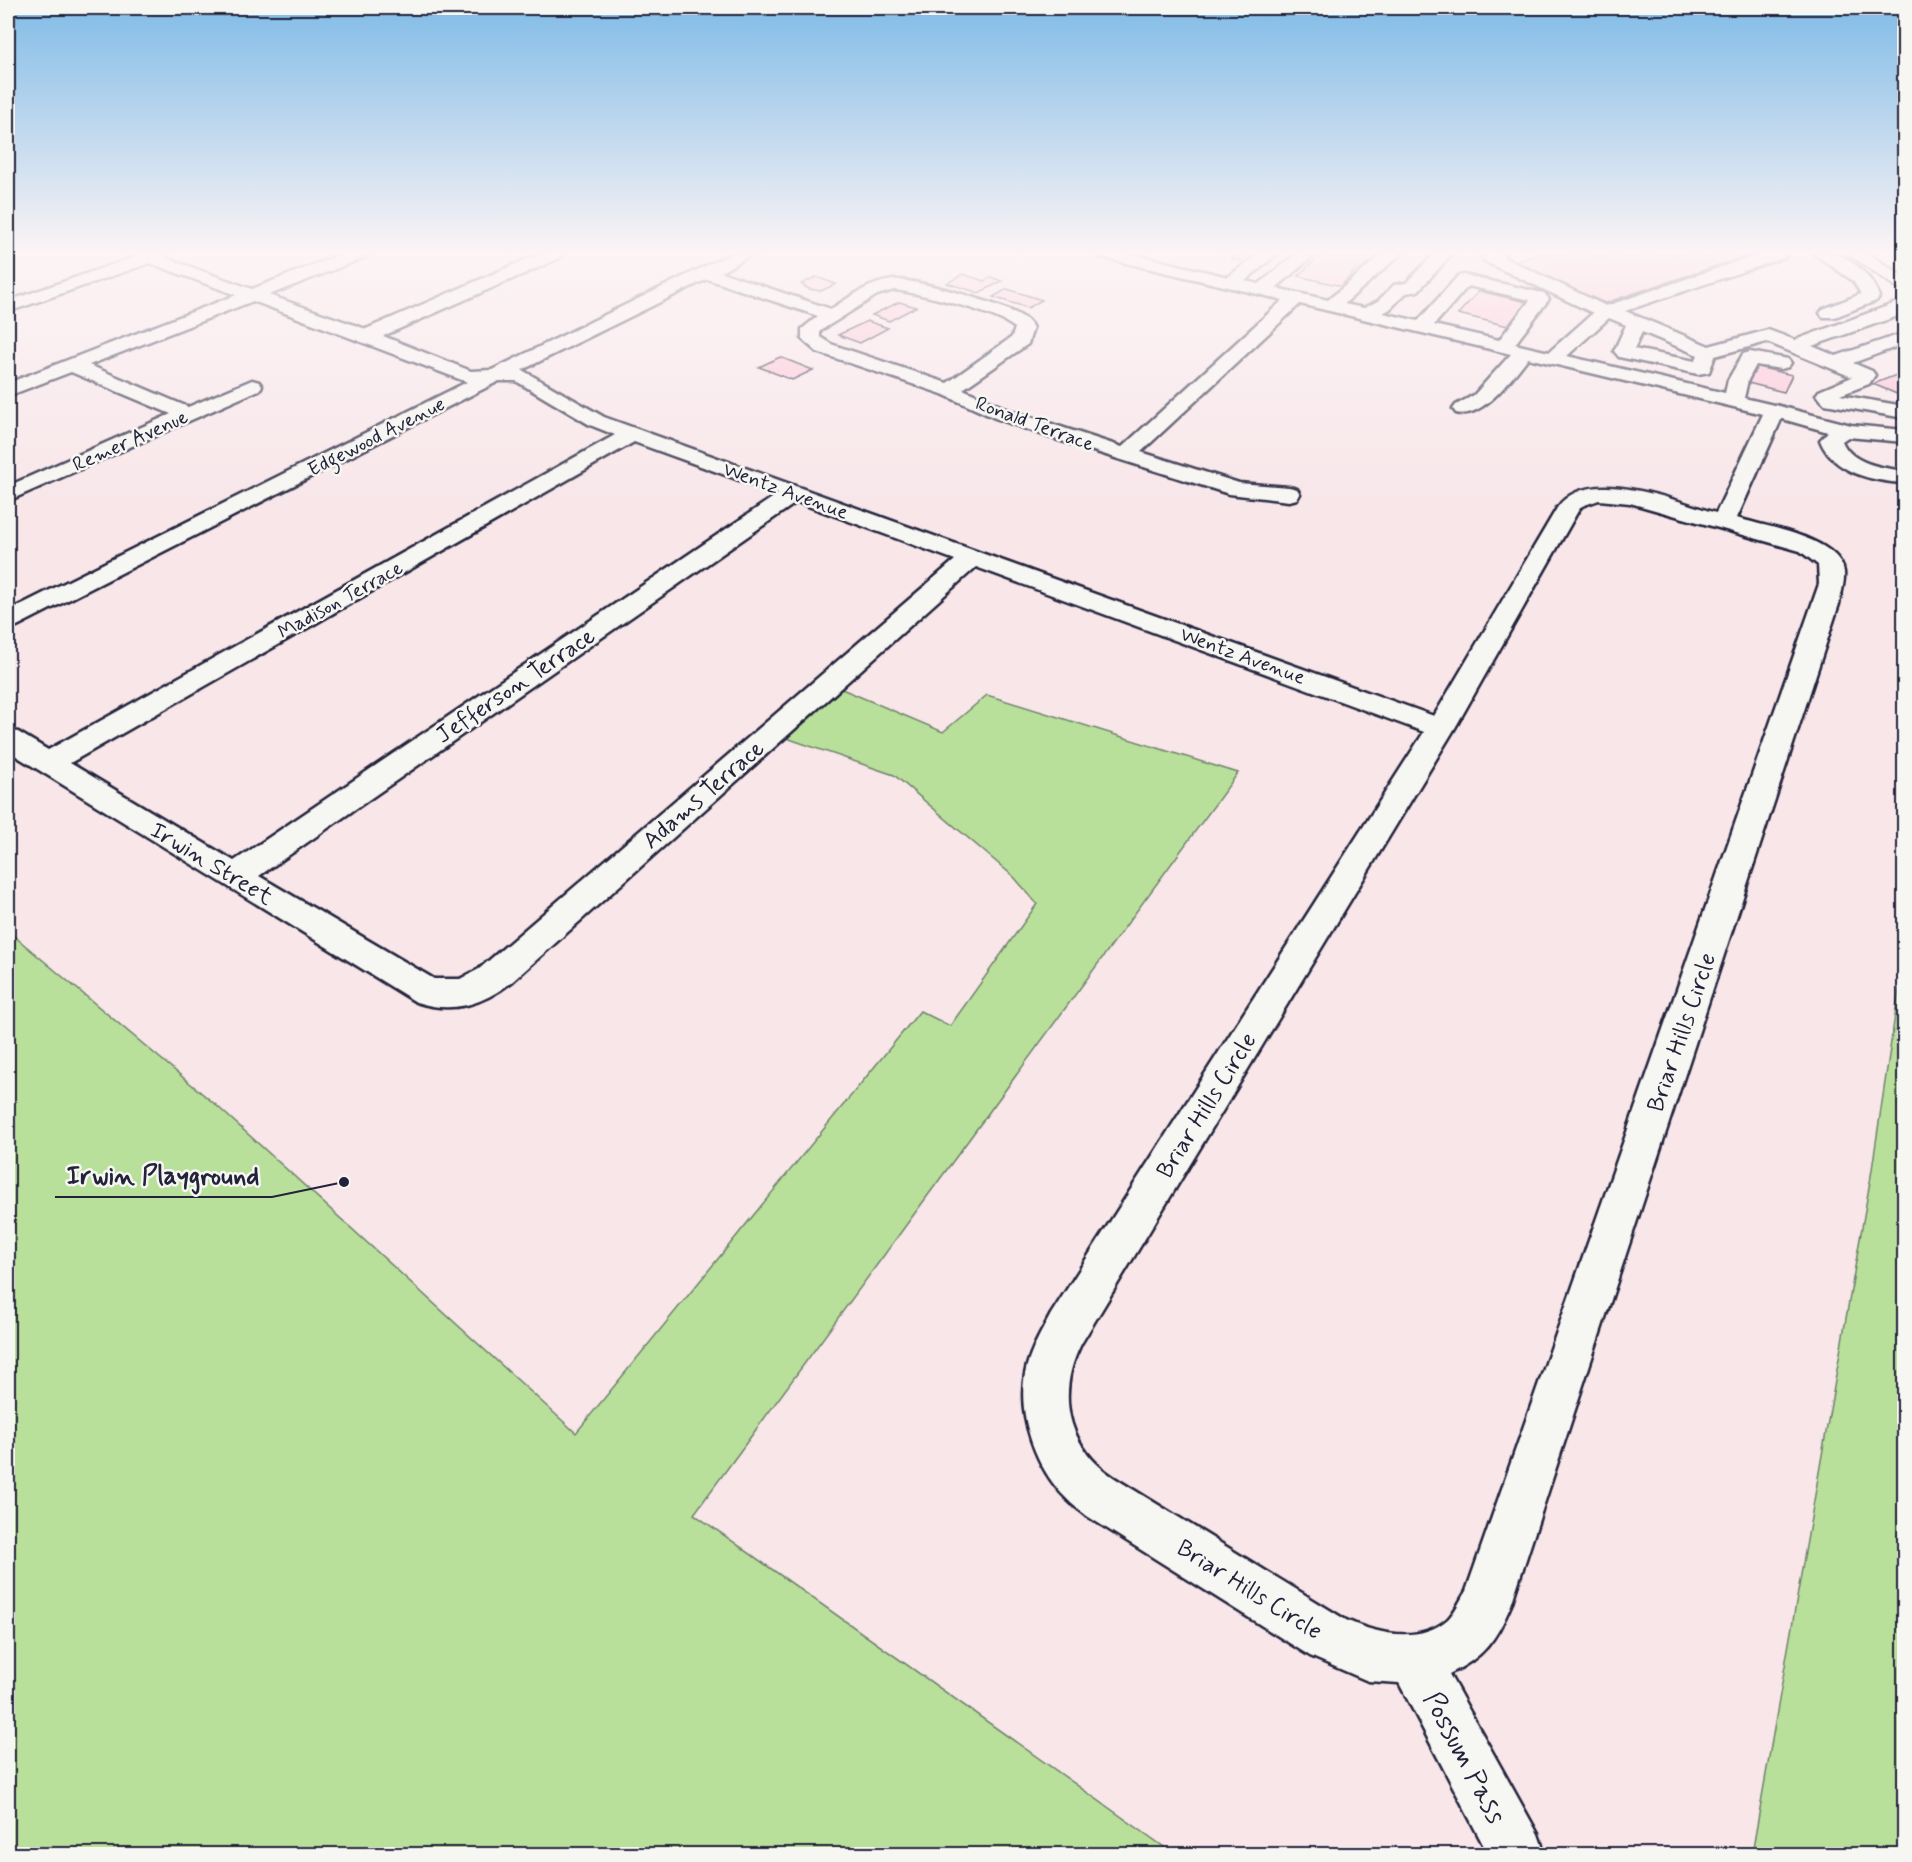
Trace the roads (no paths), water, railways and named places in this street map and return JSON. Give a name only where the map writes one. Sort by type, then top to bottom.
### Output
[{"type":"main road","points":[[8,390],[136,340]]},
{"type":"main road","name":"Wentz Avenue","points":[[377,340],[469,377],[521,376],[597,421],[974,556],[1441,728]]},
{"type":"main road","name":"Edgewood Avenue","points":[[8,621],[570,340]]},
{"type":"main road","name":"Ronald Terrace","points":[[813,340],[816,344],[949,390],[1002,414],[1237,489],[1289,494]]},
{"type":"main road","points":[[949,390],[1021,340]]},
{"type":"main road","points":[[1127,454],[1251,340]]},
{"type":"main road","points":[[1473,340],[1905,444]]},
{"type":"main road","points":[[1503,347],[1508,340]]},
{"type":"main road","points":[[1552,359],[1574,340]]},
{"type":"main road","points":[[1629,340],[1624,351],[1626,353],[1698,368],[1702,368],[1707,352]]},
{"type":"main road","points":[[1677,340],[1707,352],[1753,340]]},
{"type":"main road","points":[[1779,340],[1865,375],[1885,369]]},
{"type":"main road","points":[[1795,346],[1813,340]]},
{"type":"main road","points":[[1835,363],[1900,340]]},
{"type":"main road","points":[[1463,409],[1481,399],[1523,352]]},
{"type":"main road","points":[[1734,401],[1738,380],[1750,358],[1781,363]]},
{"type":"main road","points":[[71,365],[188,414]]},
{"type":"main road","points":[[1865,375],[1862,380],[1826,395],[1832,400],[1905,412]]},
{"type":"main road","name":"Remer Avenue","points":[[8,494],[252,387]]},
{"type":"main road","points":[[1775,411],[1905,431]]},
{"type":"main road","points":[[1723,523],[1775,411]]},
{"type":"main road","points":[[1905,436],[1848,431],[1839,433],[1831,440],[1832,446],[1843,457],[1858,466],[1878,473],[1905,477]]},
{"type":"main road","name":"Madison Terrace","points":[[48,763],[632,434]]},
{"type":"main road","name":"Jefferson Terrace","points":[[234,877],[795,493]]},
{"type":"main road","name":"Briar Hills Circle","points":[[1614,493],[1643,499],[1723,523],[1789,540],[1820,553],[1833,568],[1826,604],[1486,1605],[1466,1636],[1434,1655],[1413,1659],[1368,1656],[1328,1638],[1104,1499],[1082,1481],[1060,1450],[1050,1427],[1046,1380],[1051,1358],[1066,1329],[1441,728],[1574,501],[1591,494],[1614,493]]},
{"type":"main road","name":"Adams Terrace","points":[[417,987],[428,993],[449,995],[466,993],[487,983],[974,556]]},
{"type":"main road","name":"Irwin Street","points":[[8,739],[417,987]]},
{"type":"main road","name":"Possum Pass","points":[[1413,1659],[1518,1854]]},
{"type":"place","name":"Irwin Playground","points":[[344,1182]]}]
